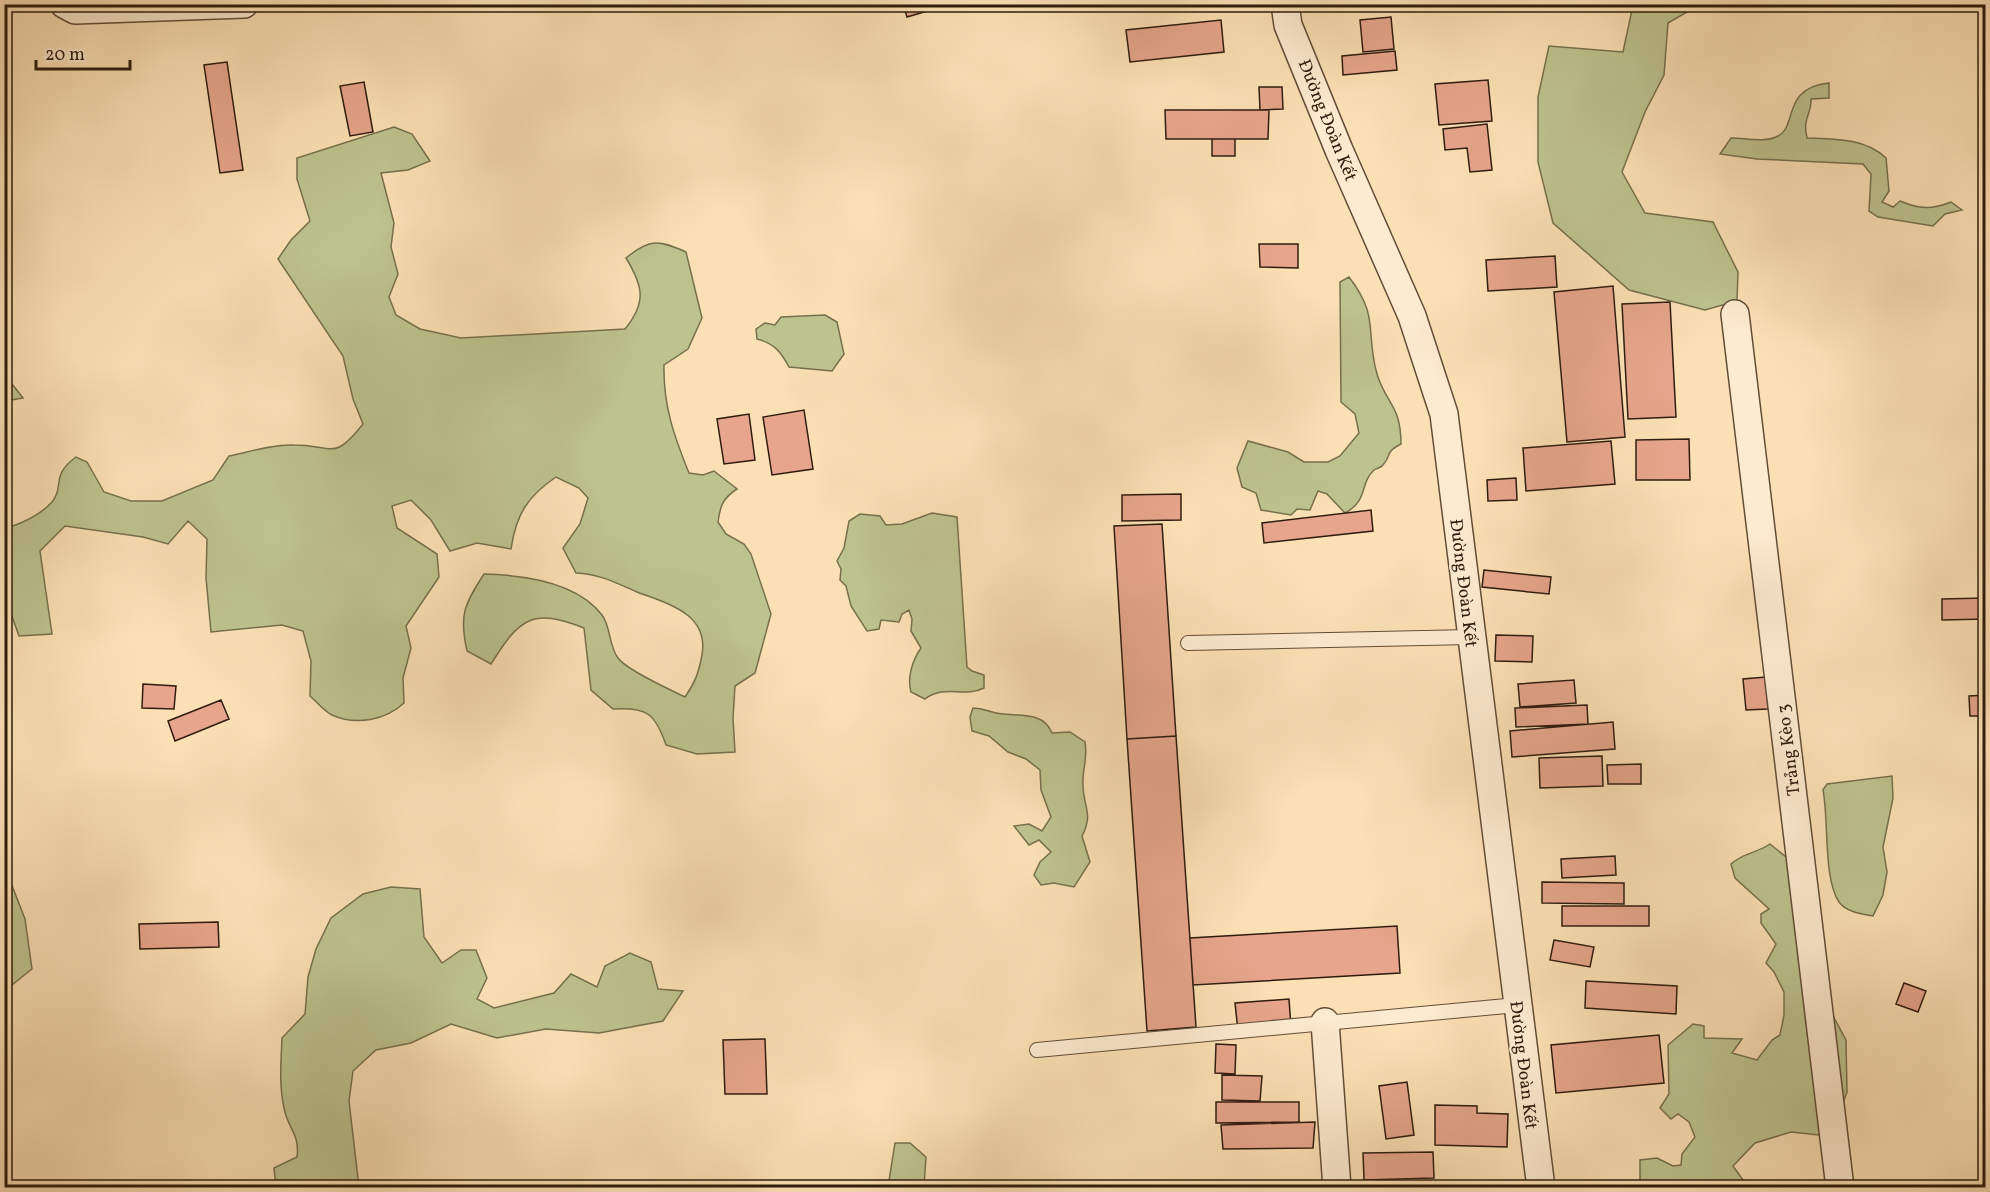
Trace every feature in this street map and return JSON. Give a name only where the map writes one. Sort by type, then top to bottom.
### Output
[{"type":"street","points":[[64,4],[75,10],[244,4]]},
{"type":"street","name":"Đường Đoàn Kết","points":[[1285,4],[1288,25],[1339,150],[1412,316],[1444,414],[1541,1188]]},
{"type":"street","name":"Trảng Kèo 3","points":[[1735,314],[1840,1188]]},
{"type":"street","points":[[1325,1022],[1337,1188]]},
{"type":"lane","points":[[1188,643],[1471,636]]},
{"type":"lane","points":[[1036,1050],[1517,1005]]},
{"type":"green space","points":[[1633,5],[1699,5],[1668,23],[1664,75],[1645,112],[1622,172],[1645,213],[1713,222],[1738,272],[1737,301],[1705,310],[1629,290],[1553,223],[1538,162],[1538,97],[1549,46],[1623,52]]},
{"type":"green space","points":[[1829,83],[1829,98],[1811,99],[1806,121],[1807,138],[1849,141],[1878,151],[1886,158],[1889,191],[1882,202],[1893,207],[1900,201],[1925,208],[1951,202],[1962,210],[1945,214],[1933,226],[1878,217],[1869,211],[1871,174],[1863,164],[1757,159],[1720,154],[1731,138],[1762,140],[1778,136],[1788,124],[1797,99],[1814,86]]},
{"type":"green space","points":[[394,127],[412,134],[430,161],[408,170],[381,173],[394,223],[391,247],[398,274],[389,297],[396,315],[420,329],[461,338],[625,329],[637,310],[640,294],[636,277],[626,258],[642,247],[655,243],[669,245],[686,252],[702,318],[688,349],[664,365],[665,394],[671,420],[689,473],[703,475],[714,471],[737,489],[723,503],[718,522],[726,534],[744,544],[751,554],[771,614],[755,673],[735,686],[733,718],[735,752],[697,754],[666,745],[658,726],[648,714],[634,709],[613,709],[591,690],[584,628],[551,618],[539,618],[519,627],[491,664],[467,651],[463,628],[465,611],[484,574],[515,576],[548,582],[578,595],[591,604],[605,620],[618,658],[639,674],[685,697],[694,682],[701,661],[703,641],[693,620],[673,606],[615,582],[576,573],[563,548],[580,524],[588,498],[579,488],[556,477],[538,491],[525,507],[516,526],[511,549],[477,543],[450,551],[431,520],[411,500],[392,506],[397,528],[437,554],[439,577],[406,626],[411,648],[403,678],[404,703],[389,714],[370,720],[351,720],[332,715],[310,696],[311,661],[303,631],[282,625],[211,632],[206,578],[207,539],[188,521],[168,544],[143,537],[65,526],[40,551],[52,634],[19,636],[5,597],[5,513],[10,527],[43,510],[56,496],[63,470],[76,457],[87,462],[104,492],[131,501],[162,501],[213,480],[229,456],[286,445],[332,449],[345,443],[363,424],[353,399],[343,356],[278,259],[291,240],[310,221],[297,179],[297,158]]},
{"type":"green space","points":[[1349,277],[1365,303],[1377,374],[1399,421],[1401,444],[1390,452],[1382,466],[1369,475],[1358,503],[1345,513],[1327,494],[1318,491],[1310,510],[1297,509],[1291,515],[1261,510],[1256,493],[1242,487],[1237,468],[1248,441],[1288,452],[1304,462],[1328,462],[1340,456],[1359,433],[1355,414],[1341,402],[1340,282]]},
{"type":"green space","points":[[825,315],[837,322],[844,354],[832,371],[789,367],[776,349],[757,339],[756,329],[765,323],[775,325],[781,317]]},
{"type":"green space","points":[[5,375],[23,398],[5,401]]},
{"type":"green space","points":[[932,513],[957,517],[967,667],[984,675],[984,688],[969,692],[940,692],[925,699],[911,692],[910,687],[911,670],[921,648],[911,631],[912,619],[909,610],[902,614],[899,622],[881,620],[879,629],[867,631],[851,606],[846,586],[840,580],[841,569],[837,561],[844,548],[849,521],[860,514],[880,516],[886,525],[902,524]]},
{"type":"green space","points":[[973,708],[1036,718],[1048,726],[1052,733],[1070,732],[1085,742],[1083,792],[1088,816],[1082,836],[1090,862],[1074,887],[1054,883],[1041,885],[1034,875],[1040,862],[1051,852],[1039,840],[1029,845],[1014,826],[1029,824],[1042,831],[1051,817],[1041,790],[1040,770],[1026,759],[1008,752],[989,736],[972,731],[970,717]]},
{"type":"green space","points":[[1892,776],[1893,798],[1883,847],[1887,872],[1883,895],[1873,916],[1846,908],[1839,902],[1834,892],[1828,864],[1823,790],[1827,784]]},
{"type":"green space","points":[[1770,844],[1786,857],[1797,878],[1833,1016],[1846,1040],[1847,1092],[1841,1108],[1837,1137],[1791,1132],[1755,1143],[1733,1166],[1748,1187],[1640,1187],[1640,1160],[1657,1158],[1673,1166],[1681,1165],[1682,1154],[1695,1137],[1689,1122],[1678,1114],[1671,1119],[1660,1108],[1669,1094],[1668,1045],[1693,1024],[1704,1026],[1704,1038],[1742,1039],[1732,1053],[1757,1060],[1772,1040],[1780,1035],[1784,1015],[1784,992],[1774,972],[1766,963],[1776,944],[1761,923],[1761,914],[1769,909],[1735,878],[1731,864]]},
{"type":"green space","points":[[4,865],[25,919],[32,969],[12,985],[5,974]]},
{"type":"green space","points":[[391,887],[420,889],[424,937],[442,963],[461,950],[476,950],[487,978],[477,999],[494,1008],[554,993],[571,974],[597,987],[605,966],[630,953],[651,962],[658,989],[683,991],[663,1021],[599,1033],[546,1029],[497,1038],[451,1024],[411,1043],[376,1050],[353,1071],[349,1101],[359,1187],[276,1187],[274,1168],[297,1157],[297,1143],[282,1099],[282,1038],[305,1014],[308,977],[316,949],[331,918],[363,894]]},
{"type":"green space","points":[[895,1143],[910,1143],[926,1157],[924,1187],[888,1187]]},
{"type":"building","points":[[903,4],[929,4],[931,10],[907,17]]},
{"type":"building","points":[[1391,17],[1394,49],[1363,52],[1360,20]]},
{"type":"building","points":[[1221,20],[1224,52],[1130,62],[1126,30]]},
{"type":"building","points":[[1395,51],[1397,70],[1343,75],[1342,56]]},
{"type":"building","points":[[227,62],[243,170],[220,173],[204,65]]},
{"type":"building","points":[[1488,80],[1492,121],[1439,125],[1435,84]]},
{"type":"building","points":[[364,82],[373,132],[350,136],[340,86]]},
{"type":"building","points":[[1259,87],[1282,87],[1283,109],[1260,110]]},
{"type":"building","points":[[1165,110],[1269,110],[1268,139],[1166,139]]},
{"type":"building","points":[[1487,124],[1492,170],[1470,172],[1467,148],[1445,150],[1443,129]]},
{"type":"building","points":[[1212,139],[1235,139],[1235,156],[1212,156]]},
{"type":"building","points":[[1259,244],[1298,244],[1298,268],[1260,267]]},
{"type":"building","points":[[1555,256],[1557,287],[1488,291],[1486,260]]},
{"type":"building","points":[[1613,286],[1625,437],[1567,442],[1554,292]]},
{"type":"building","points":[[1670,302],[1676,417],[1628,419],[1622,304]]},
{"type":"building","points":[[804,410],[813,469],[772,475],[763,417]]},
{"type":"building","points":[[749,414],[755,460],[724,464],[717,419]]},
{"type":"building","points":[[1689,439],[1690,480],[1636,480],[1636,440]]},
{"type":"building","points":[[1611,441],[1615,484],[1526,491],[1523,448]]},
{"type":"building","points":[[1516,478],[1517,500],[1488,501],[1487,480]]},
{"type":"building","points":[[1181,494],[1181,520],[1122,521],[1122,495]]},
{"type":"building","points":[[1371,510],[1373,531],[1264,543],[1262,523]]},
{"type":"building","points":[[1162,524],[1176,736],[1127,739],[1114,526]]},
{"type":"building","points":[[1484,570],[1551,577],[1549,594],[1482,587]]},
{"type":"building","points":[[1986,598],[1986,619],[1942,620],[1942,599]]},
{"type":"building","points":[[1496,635],[1533,636],[1532,662],[1495,661]]},
{"type":"building","points":[[1766,677],[1768,709],[1746,710],[1743,679]]},
{"type":"building","points":[[1574,680],[1576,703],[1520,707],[1518,684]]},
{"type":"building","points":[[143,684],[176,686],[174,709],[142,708]]},
{"type":"building","points":[[1986,695],[1986,716],[1970,716],[1969,696]]},
{"type":"building","points":[[221,700],[229,719],[175,741],[168,721]]},
{"type":"building","points":[[1587,705],[1588,724],[1516,727],[1515,708]]},
{"type":"building","points":[[1613,722],[1615,749],[1512,757],[1510,731]]},
{"type":"building","points":[[1176,736],[1196,1027],[1147,1031],[1127,739]]},
{"type":"building","points":[[1602,756],[1603,786],[1540,788],[1539,758]]},
{"type":"building","points":[[1641,764],[1641,784],[1608,784],[1607,765]]},
{"type":"building","points":[[1615,856],[1616,875],[1562,878],[1561,859]]},
{"type":"building","points":[[1542,882],[1624,883],[1624,904],[1542,903]]},
{"type":"building","points":[[1562,906],[1649,906],[1649,926],[1562,926]]},
{"type":"building","points":[[218,922],[219,947],[140,949],[139,924]]},
{"type":"building","points":[[1397,926],[1400,973],[1193,985],[1190,938]]},
{"type":"building","points":[[1554,940],[1594,947],[1590,967],[1550,960]]},
{"type":"building","points":[[1586,981],[1677,986],[1676,1014],[1585,1008]]},
{"type":"building","points":[[1904,983],[1926,991],[1918,1012],[1896,1004]]},
{"type":"building","points":[[1289,999],[1291,1027],[1238,1031],[1235,1003]]},
{"type":"building","points":[[1659,1035],[1664,1083],[1556,1093],[1551,1045]]},
{"type":"building","points":[[765,1039],[767,1094],[725,1094],[723,1040]]},
{"type":"building","points":[[1216,1044],[1236,1045],[1235,1074],[1215,1073]]},
{"type":"building","points":[[1222,1075],[1262,1076],[1260,1101],[1222,1100]]},
{"type":"building","points":[[1407,1082],[1414,1135],[1386,1139],[1379,1086]]},
{"type":"building","points":[[1216,1102],[1299,1102],[1299,1122],[1216,1123]]},
{"type":"building","points":[[1435,1105],[1477,1106],[1477,1113],[1508,1114],[1507,1147],[1435,1145]]},
{"type":"building","points":[[1315,1122],[1313,1148],[1223,1149],[1221,1125]]},
{"type":"building","points":[[1433,1152],[1434,1178],[1364,1180],[1363,1153]]}]
